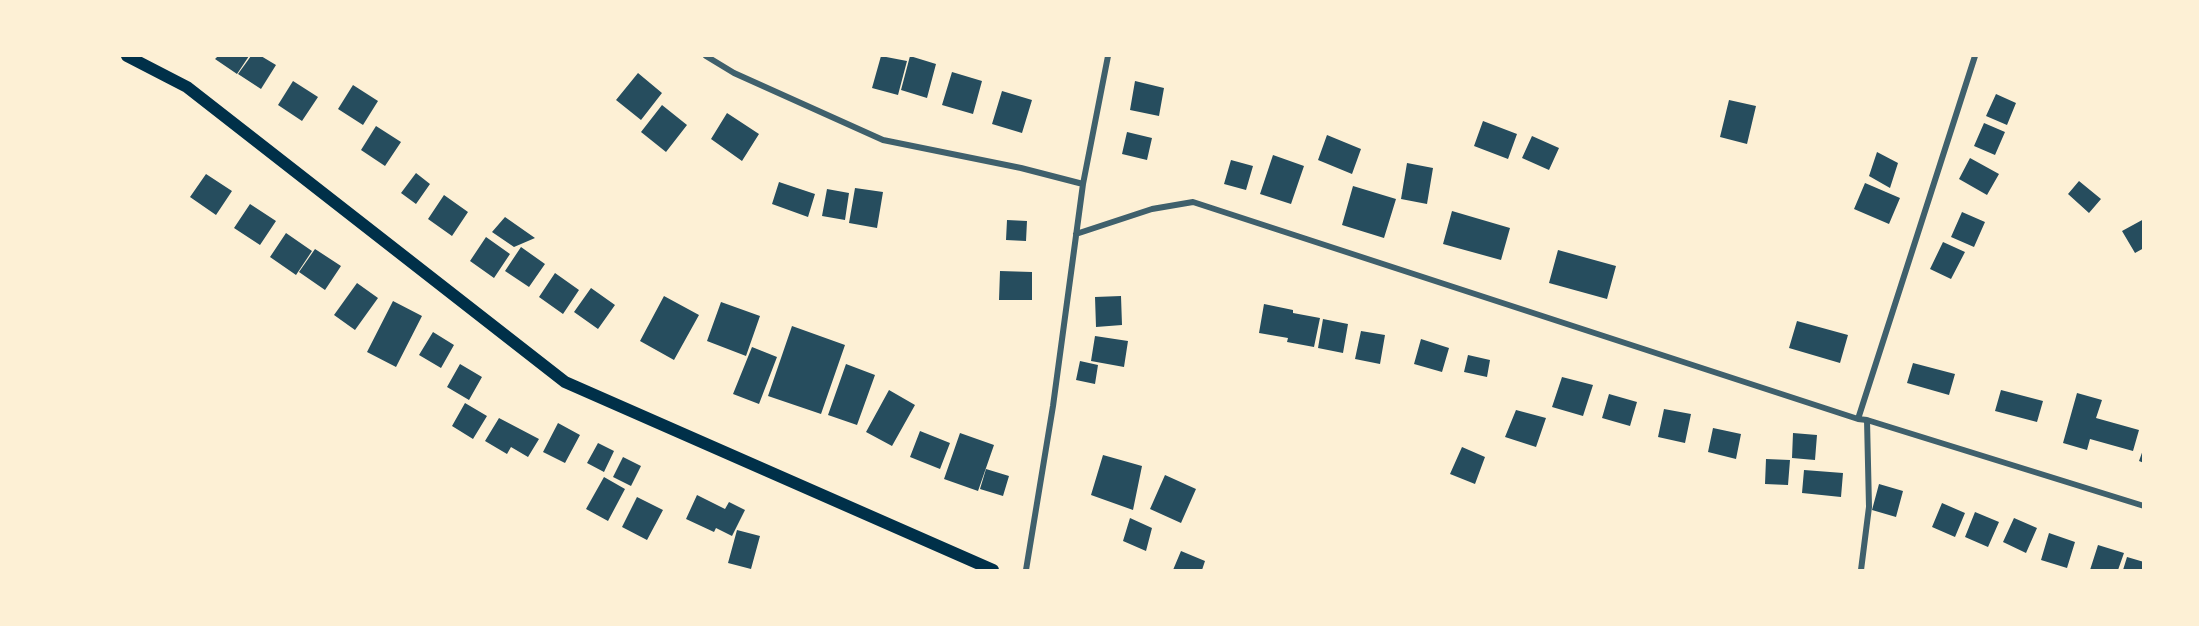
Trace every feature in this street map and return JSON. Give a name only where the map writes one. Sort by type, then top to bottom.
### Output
[{"type":"main road","points":[[127,56],[187,87],[565,382],[993,570]]},
{"type":"street","points":[[706,56],[734,73],[884,140],[1021,168],[1083,184]]},
{"type":"street","points":[[1026,570],[1053,406],[1083,184],[1108,56]]},
{"type":"street","points":[[1858,419],[1975,56]]},
{"type":"street","points":[[1076,234],[1152,209],[1193,202],[1858,419],[2144,506]]},
{"type":"street","points":[[1861,570],[1869,507],[1867,420]]},
{"type":"building","points":[[218,56],[249,56],[237,74],[215,59]]},
{"type":"building","points":[[251,56],[261,56],[276,65],[261,89],[238,74]]},
{"type":"building","points":[[881,56],[907,61],[898,95],[872,88]]},
{"type":"building","points":[[910,56],[936,64],[927,98],[901,90]]},
{"type":"building","points":[[952,72],[982,81],[973,114],[942,105]]},
{"type":"building","points":[[638,73],[662,93],[641,120],[616,100]]},
{"type":"building","points":[[293,81],[318,97],[302,121],[278,105]]},
{"type":"building","points":[[1135,81],[1164,88],[1159,116],[1130,110]]},
{"type":"building","points":[[353,85],[378,101],[363,125],[338,109]]},
{"type":"building","points":[[1002,91],[1032,100],[1022,133],[992,124]]},
{"type":"building","points":[[1996,94],[2016,103],[2007,125],[1986,116]]},
{"type":"building","points":[[1729,100],[1756,106],[1747,144],[1720,137]]},
{"type":"building","points":[[662,105],[687,125],[666,152],[641,132]]},
{"type":"building","points":[[727,113],[759,134],[742,161],[711,139]]},
{"type":"building","points":[[1483,121],[1517,134],[1508,159],[1474,146]]},
{"type":"building","points":[[1984,123],[2005,132],[1995,155],[1974,146]]},
{"type":"building","points":[[376,126],[401,142],[385,166],[361,150]]},
{"type":"building","points":[[1127,132],[1152,138],[1147,160],[1122,154]]},
{"type":"building","points":[[1327,135],[1361,149],[1352,174],[1318,160]]},
{"type":"building","points":[[1532,136],[1559,148],[1549,170],[1522,158]]},
{"type":"building","points":[[1877,152],[1898,163],[1890,188],[1869,176]]},
{"type":"building","points":[[1273,155],[1304,166],[1291,204],[1260,194]]},
{"type":"building","points":[[1970,158],[1999,174],[1987,195],[1959,179]]},
{"type":"building","points":[[1231,160],[1253,166],[1246,190],[1224,184]]},
{"type":"building","points":[[1407,163],[1433,168],[1427,204],[1401,199]]},
{"type":"building","points":[[416,173],[430,184],[416,204],[401,193]]},
{"type":"building","points":[[206,174],[232,191],[216,215],[190,197]]},
{"type":"building","points":[[2079,181],[2101,199],[2089,213],[2068,194]]},
{"type":"building","points":[[779,182],[815,194],[808,217],[772,204]]},
{"type":"building","points":[[1865,183],[1900,198],[1889,224],[1854,209]]},
{"type":"building","points":[[1353,186],[1396,199],[1384,238],[1342,225]]},
{"type":"building","points":[[855,188],[883,192],[877,228],[849,223]]},
{"type":"building","points":[[827,189],[849,193],[845,220],[822,216]]},
{"type":"building","points":[[444,195],[468,212],[452,236],[428,219]]},
{"type":"building","points":[[250,204],[276,221],[260,245],[234,228]]},
{"type":"building","points":[[1452,211],[1510,228],[1501,260],[1443,244]]},
{"type":"building","points":[[1962,212],[1985,222],[1974,247],[1951,237]]},
{"type":"building","points":[[505,217],[535,238],[514,247],[492,232]]},
{"type":"building","points":[[2144,219],[2144,248],[2135,253],[2122,231]]},
{"type":"building","points":[[1007,220],[1027,221],[1026,241],[1006,240]]},
{"type":"building","points":[[286,233],[312,251],[296,275],[270,257]]},
{"type":"building","points":[[486,237],[510,254],[494,278],[470,261]]},
{"type":"building","points":[[1943,242],[1965,252],[1951,279],[1930,269]]},
{"type":"building","points":[[521,247],[545,264],[529,287],[505,271]]},
{"type":"building","points":[[315,249],[341,266],[325,290],[299,272]]},
{"type":"building","points":[[1558,250],[1616,266],[1607,299],[1549,283]]},
{"type":"building","points":[[1000,271],[1032,272],[1032,300],[999,300]]},
{"type":"building","points":[[555,273],[579,290],[563,314],[539,297]]},
{"type":"building","points":[[357,283],[378,298],[355,330],[334,315]]},
{"type":"building","points":[[591,288],[615,305],[598,329],[574,312]]},
{"type":"building","points":[[664,296],[699,315],[674,360],[640,341]]},
{"type":"building","points":[[1121,296],[1122,325],[1096,327],[1095,297]]},
{"type":"building","points":[[393,301],[422,316],[396,367],[367,352]]},
{"type":"building","points":[[721,302],[760,316],[746,356],[707,341]]},
{"type":"building","points":[[1264,304],[1320,318],[1314,347],[1287,342],[1288,338],[1259,333]]},
{"type":"building","points":[[1323,319],[1348,324],[1343,353],[1318,348]]},
{"type":"building","points":[[1797,321],[1848,335],[1840,363],[1789,348]]},
{"type":"building","points":[[792,326],[845,345],[821,414],[768,396]]},
{"type":"building","points":[[1361,331],[1385,335],[1380,364],[1355,359]]},
{"type":"building","points":[[433,332],[454,345],[441,368],[419,355]]},
{"type":"building","points":[[1095,336],[1128,341],[1124,367],[1091,361]]},
{"type":"building","points":[[1421,339],[1449,348],[1442,372],[1414,364]]},
{"type":"building","points":[[752,347],[777,357],[759,404],[733,394]]},
{"type":"building","points":[[1468,355],[1490,360],[1487,377],[1464,372]]},
{"type":"building","points":[[1080,361],[1098,365],[1095,384],[1076,380]]},
{"type":"building","points":[[1913,363],[1955,374],[1949,395],[1907,383]]},
{"type":"building","points":[[460,364],[482,377],[469,400],[447,387]]},
{"type":"building","points":[[846,364],[875,375],[857,425],[828,415]]},
{"type":"building","points":[[1562,377],[1593,385],[1583,416],[1552,407]]},
{"type":"building","points":[[889,390],[915,405],[892,446],[866,432]]},
{"type":"building","points":[[2001,390],[2043,401],[2037,422],[1995,411]]},
{"type":"building","points":[[2077,393],[2102,400],[2096,418],[2139,430],[2133,451],[2090,439],[2087,450],[2063,443]]},
{"type":"building","points":[[1609,394],[1637,402],[1630,426],[1602,418]]},
{"type":"building","points":[[465,403],[487,416],[473,439],[452,426]]},
{"type":"building","points":[[1664,409],[1691,414],[1685,443],[1658,437]]},
{"type":"building","points":[[1516,410],[1546,418],[1536,447],[1505,437]]},
{"type":"building","points":[[499,418],[539,439],[528,457],[511,447],[507,454],[485,441]]},
{"type":"building","points":[[558,423],[580,435],[565,463],[543,452]]},
{"type":"building","points":[[1713,428],[1741,434],[1736,459],[1708,452]]},
{"type":"building","points":[[920,431],[950,443],[940,469],[910,457]]},
{"type":"building","points":[[960,433],[994,445],[978,491],[944,479]]},
{"type":"building","points":[[1793,433],[1817,435],[1815,460],[1792,458]]},
{"type":"building","points":[[598,443],[614,451],[604,472],[587,463]]},
{"type":"building","points":[[1462,447],[1485,457],[1475,484],[1450,474]]},
{"type":"building","points":[[2144,447],[2144,463],[2139,461]]},
{"type":"building","points":[[1103,455],[1142,466],[1133,510],[1091,495]]},
{"type":"building","points":[[623,457],[641,466],[631,486],[613,477]]},
{"type":"building","points":[[1766,459],[1790,460],[1788,485],[1765,484]]},
{"type":"building","points":[[986,469],[1009,476],[1003,496],[980,489]]},
{"type":"building","points":[[1804,470],[1843,473],[1841,497],[1802,493]]},
{"type":"building","points":[[1165,475],[1196,489],[1181,523],[1150,509]]},
{"type":"building","points":[[604,477],[625,489],[608,521],[586,509]]},
{"type":"building","points":[[1879,484],[1903,491],[1896,517],[1872,510]]},
{"type":"building","points":[[697,495],[725,509],[729,502],[745,510],[732,536],[716,528],[714,532],[686,519]]},
{"type":"building","points":[[637,497],[663,510],[647,540],[622,527]]},
{"type":"building","points":[[1942,503],[1965,513],[1955,537],[1932,527]]},
{"type":"building","points":[[1975,512],[1999,522],[1988,547],[1965,537]]},
{"type":"building","points":[[1130,518],[1152,528],[1146,551],[1123,541]]},
{"type":"building","points":[[2014,518],[2037,528],[2026,553],[2003,542]]},
{"type":"building","points":[[737,530],[760,536],[751,569],[728,563]]},
{"type":"building","points":[[2049,533],[2075,542],[2067,568],[2041,560]]},
{"type":"building","points":[[2098,545],[2124,553],[2118,570],[2090,570]]},
{"type":"building","points":[[1181,551],[1205,561],[1202,570],[1173,570]]},
{"type":"building","points":[[2127,557],[2144,562],[2144,570],[2123,570]]}]
